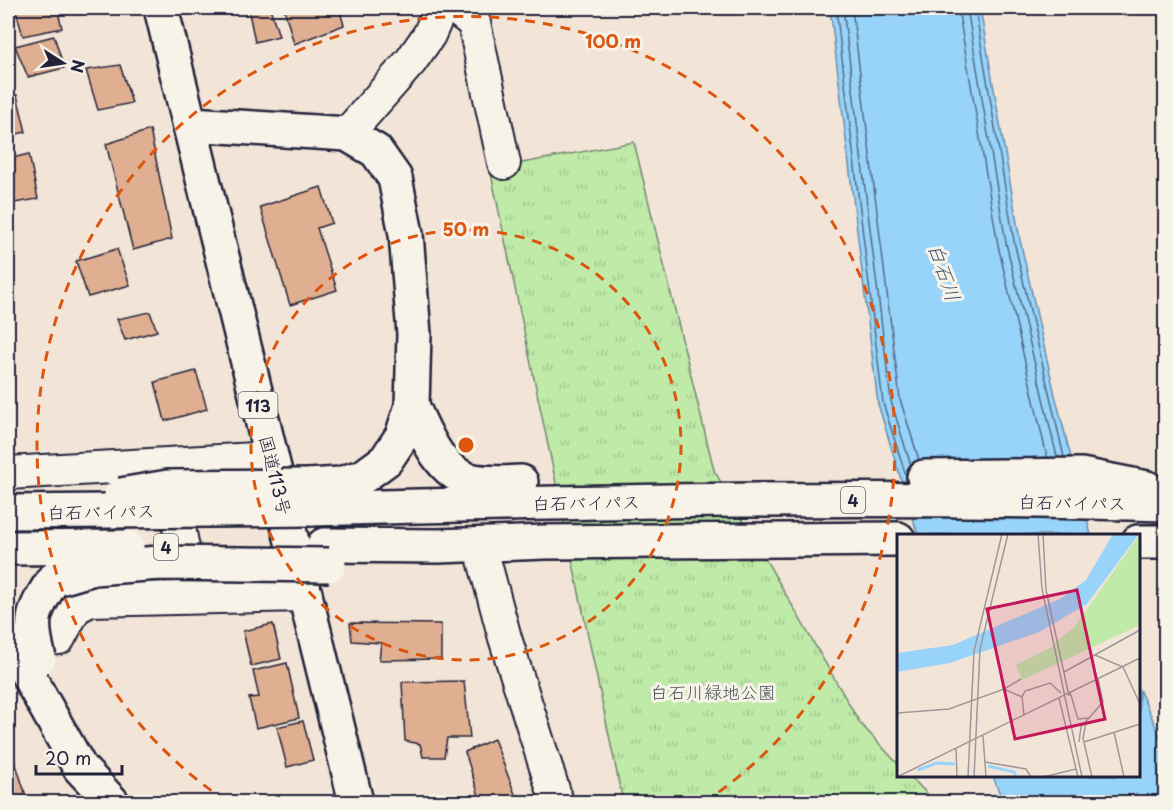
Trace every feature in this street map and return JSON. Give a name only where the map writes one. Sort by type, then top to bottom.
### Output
[{"type":"highway","name":"国道113号","points":[[161,8],[356,802]]},
{"type":"highway","points":[[12,512],[168,487],[309,498],[364,476],[386,459],[402,435],[412,406],[414,334],[406,234],[395,178],[376,151],[346,134],[190,124]]},
{"type":"highway","points":[[412,406],[443,464],[467,479],[538,492],[1081,475],[1166,491]]},
{"type":"highway","name":"白石バイパス","points":[[309,498],[538,492],[1166,504]]},
{"type":"highway","name":"4","points":[[326,555],[438,546],[545,542],[897,539]]},
{"type":"highway","points":[[1140,542],[1166,543]]},
{"type":"highway","name":"白石バイパス","points":[[8,548],[326,555]]},
{"type":"highway","points":[[112,802],[80,768],[52,720],[20,652],[32,631],[38,604],[53,580],[94,568],[326,555]]},
{"type":"street","points":[[346,134],[411,60],[429,35],[441,8]]},
{"type":"street","points":[[455,8],[474,23],[504,163]]},
{"type":"street","points":[[8,473],[271,458]]},
{"type":"street","points":[[166,464],[193,597]]},
{"type":"street","points":[[480,545],[505,638],[557,802]]},
{"type":"street","points":[[20,652],[59,638],[75,608],[90,600],[306,595]]},
{"type":"green space","name":"白石川緑地公園","points":[[634,142],[714,470],[860,723],[897,763],[897,777],[911,777],[935,802],[623,802],[490,169]]},
{"type":"water","name":"白石川","points":[[830,8],[980,8],[1020,240],[1055,395],[1091,534],[918,534],[878,404]]},
{"type":"water","points":[[1140,691],[1165,747],[1165,802],[1003,802],[993,777],[1140,777]]},
{"type":"building","points":[[15,8],[57,8],[62,28],[23,36]]},
{"type":"building","points":[[79,8],[105,8],[81,14]]},
{"type":"building","points":[[248,8],[270,8],[279,36],[255,42]]},
{"type":"building","points":[[284,8],[339,8],[344,25],[294,44]]},
{"type":"building","points":[[54,36],[64,68],[28,77],[15,46]]},
{"type":"building","points":[[120,65],[132,103],[98,110],[86,70]]},
{"type":"building","points":[[17,95],[26,132],[8,136],[8,97]]},
{"type":"building","points":[[150,130],[172,239],[133,250],[106,144]]},
{"type":"building","points":[[29,154],[38,199],[8,204],[8,159]]},
{"type":"building","points":[[321,187],[332,223],[317,228],[337,290],[290,305],[260,207]]},
{"type":"building","points":[[117,249],[130,285],[88,297],[76,261]]},
{"type":"building","points":[[150,312],[157,331],[125,340],[117,319]]},
{"type":"building","points":[[196,371],[207,409],[165,421],[155,382]]},
{"type":"building","points":[[350,623],[441,624],[441,659],[379,660],[381,643],[352,641]]},
{"type":"building","points":[[273,624],[281,659],[251,666],[243,631]]},
{"type":"building","points":[[287,663],[299,718],[256,728],[249,698],[259,697],[253,671]]},
{"type":"building","points":[[464,681],[470,738],[447,738],[444,757],[423,757],[420,744],[405,741],[402,682]]},
{"type":"building","points":[[303,721],[313,760],[287,767],[277,727]]},
{"type":"building","points":[[494,739],[518,802],[481,802],[465,752]]},
{"type":"building","points":[[13,755],[28,802],[8,802],[8,757]]}]
